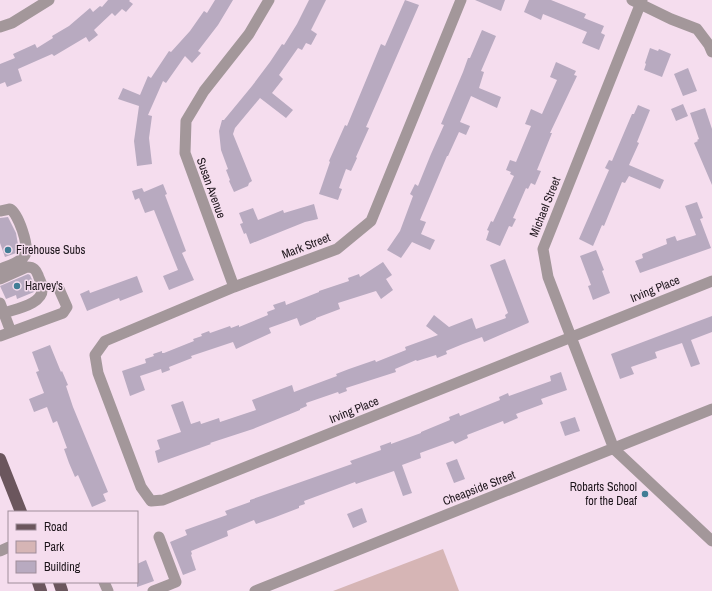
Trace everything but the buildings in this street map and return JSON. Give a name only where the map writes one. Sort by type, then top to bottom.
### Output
[{"type":"main road","points":[[0,458],[3,474],[21,511]]},
{"type":"street","points":[[0,27],[12,24],[49,0]]},
{"type":"street","name":"Susan Avenue","points":[[234,287],[185,153],[186,121],[204,91],[249,34],[269,0]]},
{"type":"street","name":"Mark Street","points":[[95,355],[105,341],[234,287],[337,250],[370,221],[461,0]]},
{"type":"street","points":[[638,1],[671,19],[697,29],[709,45],[712,52]]},
{"type":"street","name":"Michael Street","points":[[614,449],[548,277],[543,249],[638,1]]},
{"type":"street","points":[[0,211],[10,209],[16,214],[27,250],[26,255],[15,264],[0,269]]},
{"type":"street","points":[[0,279],[30,267],[34,268],[36,271],[42,286],[40,296],[30,305],[2,308],[5,334],[63,313],[67,307],[59,289]]},
{"type":"street","name":"Irving Place","points":[[95,355],[98,373],[141,487],[151,501],[163,500],[712,281]]},
{"type":"street","name":"Cheapside Street","points":[[255,591],[712,409]]},
{"type":"street","points":[[614,449],[712,541]]},
{"type":"street","points":[[153,591],[176,582],[159,537]]},
{"type":"green space","points":[[443,549],[459,591],[333,591]]},
{"type":"place","name":"Firehouse Subs","points":[[8,250]]},
{"type":"place","name":"Harvey's","points":[[17,286]]},
{"type":"place","name":"Robarts School for the Deaf","points":[[645,494]]}]
